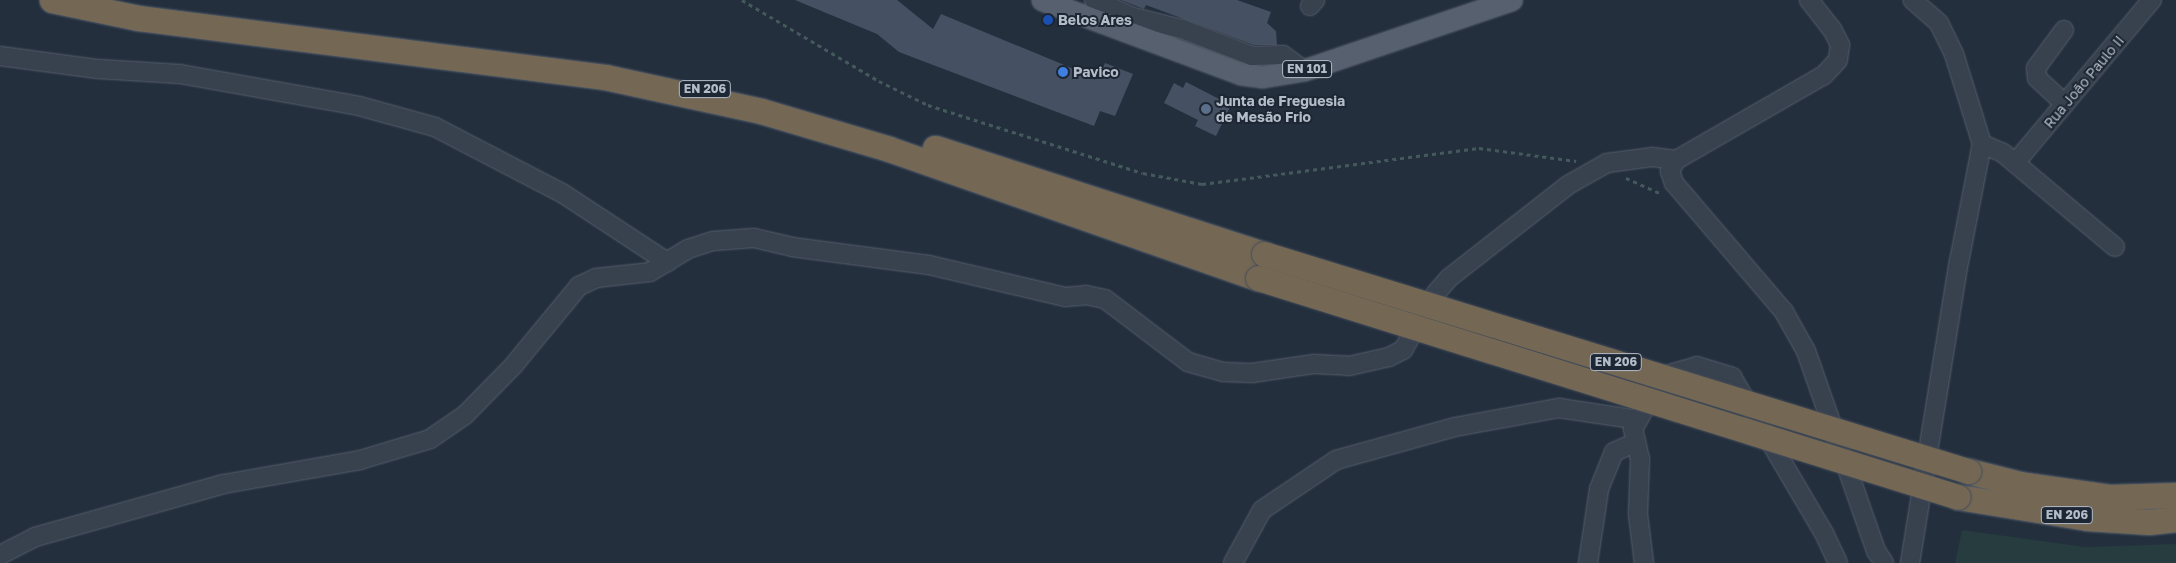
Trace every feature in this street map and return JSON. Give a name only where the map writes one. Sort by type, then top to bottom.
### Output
[{"type":"highway","name":"EN 206","points":[[52,0],[138,18],[605,77],[761,111],[889,149],[1258,278],[1958,497],[2087,518],[2149,522],[2176,519]]},
{"type":"highway","name":"EN 206","points":[[129,0],[187,13],[587,64],[828,114],[1264,254],[1968,471],[2020,484],[2092,496],[2176,495]]},
{"type":"main road","name":"EN 101","points":[[1042,0],[1102,10],[1241,74],[1262,78],[1304,70],[1511,0]]},
{"type":"street","points":[[1809,0],[1832,29],[1840,45],[1838,60],[1824,75],[1676,160],[1670,170],[1674,183],[1784,312],[1806,351],[1876,551],[1884,563]]},
{"type":"street","points":[[1910,563],[1959,262],[1982,144],[1971,101],[1939,23],[1913,0]]},
{"type":"street","name":"Rua João Paulo II","points":[[2014,163],[2152,0]]},
{"type":"street","points":[[2064,30],[2036,68],[2037,78],[2065,104]]},
{"type":"street","points":[[0,56],[98,69],[180,74],[359,106],[435,127],[554,188],[668,262]]},
{"type":"street","points":[[1982,144],[2003,153],[2115,247]]},
{"type":"street","points":[[0,555],[34,537],[224,484],[360,460],[430,439],[465,415],[513,366],[579,286],[596,278],[650,272],[688,249],[713,241],[754,238],[792,247],[970,273],[1065,297],[1086,295],[1105,299],[1188,362],[1223,372],[1252,373],[1314,364],[1349,366],[1389,357],[1403,350],[1436,293],[1449,278],[1568,185],[1596,168],[1652,157],[1676,160]]},
{"type":"street","points":[[1644,563],[1638,514],[1640,459],[1633,429],[1664,376],[1697,366],[1732,377],[1838,562]]},
{"type":"street","points":[[1233,563],[1262,510],[1336,460],[1455,427],[1559,408],[1638,420]]},
{"type":"street","points":[[1588,563],[1603,480],[1614,452],[1636,442]]},
{"type":"path","points":[[742,0],[879,81],[928,105],[1143,173],[1202,184],[1479,148],[1575,161],[1670,198]]},
{"type":"green space","points":[[1962,530],[2085,547],[2176,544],[2176,563],[1955,563]]},
{"type":"building","points":[[795,0],[897,0],[933,29],[941,14],[1098,79],[1105,63],[1133,74],[1115,116],[1100,111],[1094,126],[899,52],[877,34]]},
{"type":"building","points":[[1121,0],[1237,0],[1271,12],[1267,23],[1276,31],[1277,45],[1254,45],[1146,5],[1144,9]]},
{"type":"building","name":"Junta de Freguesia de Mesão Frio","points":[[1186,82],[1231,105],[1216,136],[1195,126],[1198,120],[1164,103],[1174,83],[1183,88]]},
{"type":"place","name":"Belos Ares","points":[[1048,20]]},
{"type":"place","name":"Pavico","points":[[1063,72]]},
{"type":"place","name":"Junta de Freguesia de Mesão Frio","points":[[1206,109]]}]
